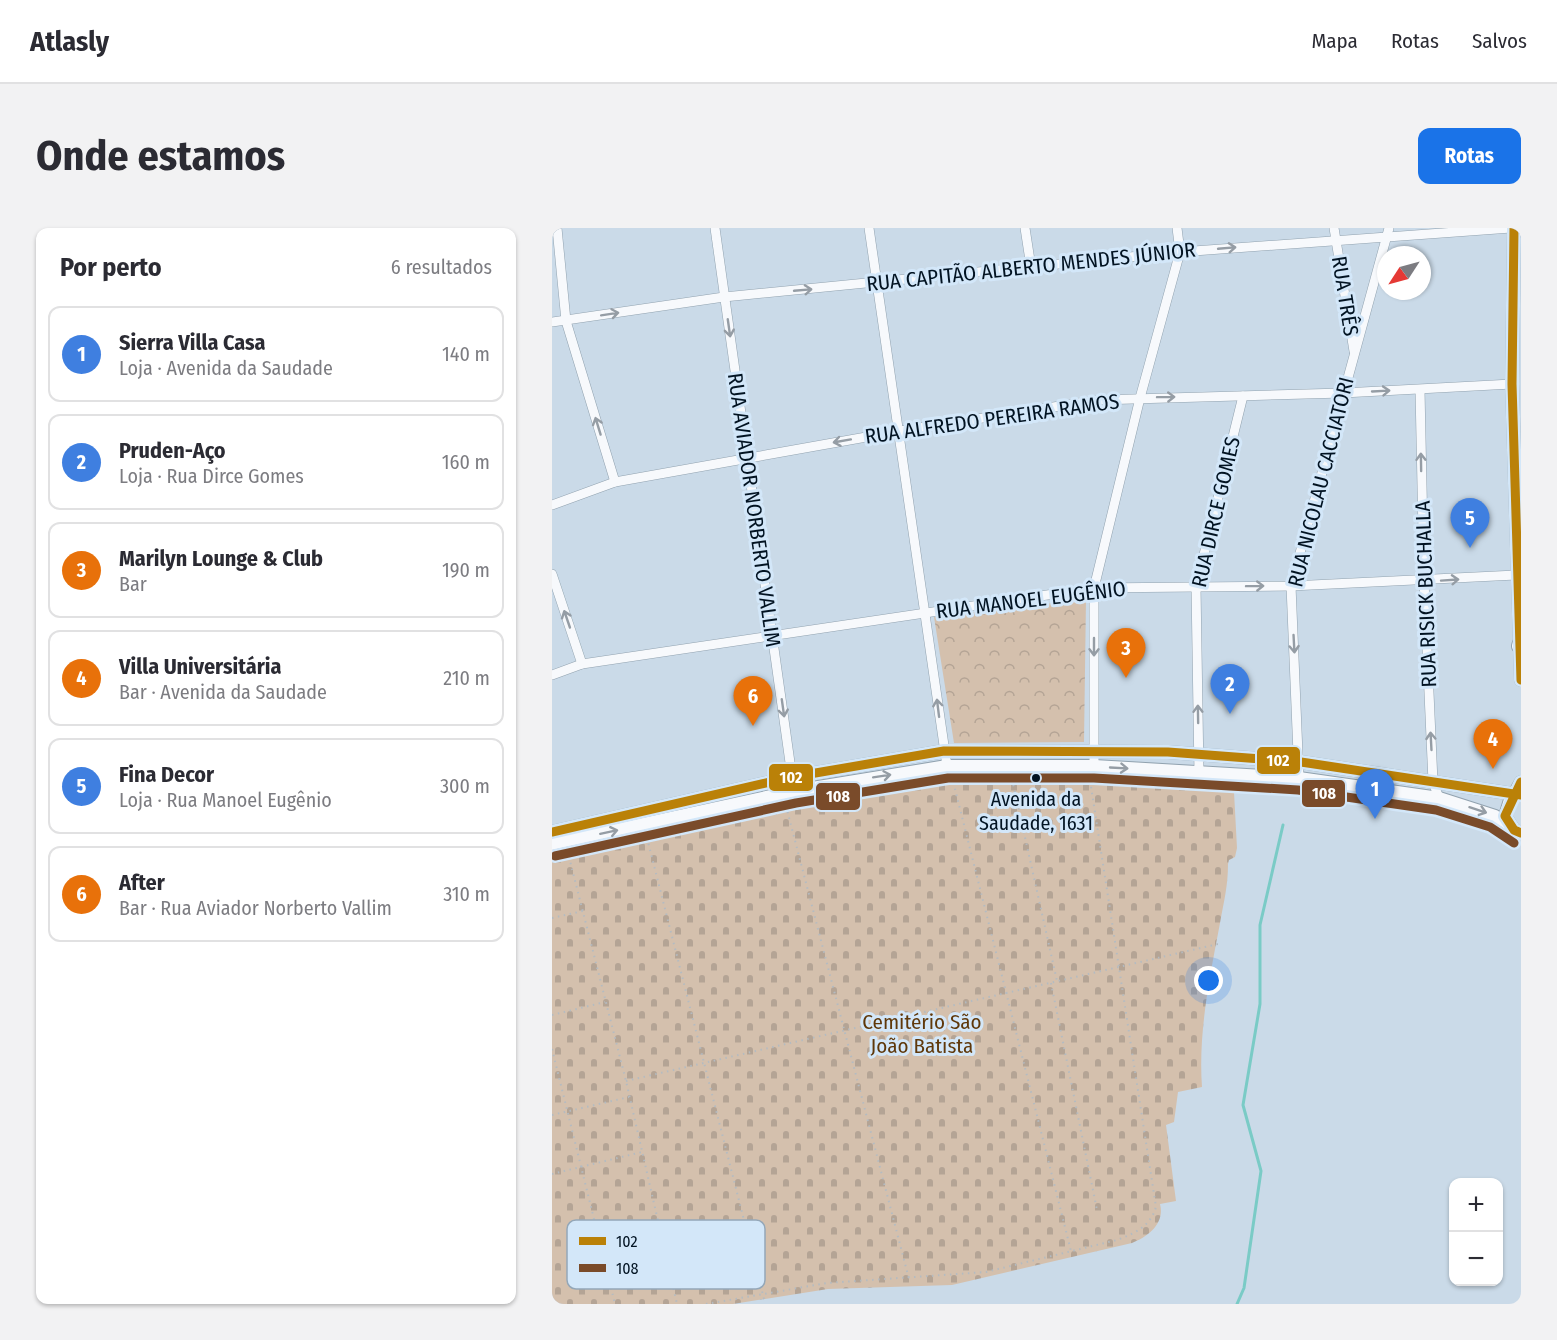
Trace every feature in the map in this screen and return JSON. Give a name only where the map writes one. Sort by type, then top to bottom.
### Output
[{"type":"street","points":[[557,228],[566,321],[615,482]]},
{"type":"street","name":"RUA AVIADOR NORBERTO VALLIM","points":[[715,228],[794,791]]},
{"type":"street","points":[[869,228],[926,612],[944,751],[950,771]]},
{"type":"street","points":[[1024,228],[1031,267]]},
{"type":"street","points":[[1094,766],[1094,588],[1140,398],[1180,252],[1177,228]]},
{"type":"street","name":"RUA TRÊS","points":[[1334,228],[1354,353]]},
{"type":"street","points":[[1513,228],[1512,384],[1516,575],[1521,680]]},
{"type":"street","name":"RUA CAPITÃO ALBERTO MENDES JÚNIOR","points":[[552,322],[724,297],[1180,252],[1335,239],[1388,232],[1513,228]]},
{"type":"street","name":"RUA NICOLAU CACCIATORI","points":[[1299,778],[1291,586],[1388,232]]},
{"type":"street","name":"RUA ALFREDO PEREIRA RAMOS","points":[[552,505],[615,482],[900,431],[1098,400],[1343,393],[1512,384]]},
{"type":"street","name":"RUA RISICK BUCHALLA","points":[[1420,390],[1424,581],[1433,782],[1439,798]]},
{"type":"street","name":"RUA DIRCE GOMES","points":[[1199,773],[1196,587],[1243,396]]},
{"type":"street","points":[[552,574],[582,664]]},
{"type":"street","name":"RUA MANOEL EUGÊNIO","points":[[552,675],[582,664],[1094,588],[1291,586],[1516,575]]},
{"type":"street","points":[[552,841],[792,777],[944,751],[1198,755],[1300,762],[1518,796]]},
{"type":"street","points":[[552,841],[794,791],[950,771],[1094,766],[1299,778],[1439,798],[1495,816],[1521,833]]},
{"type":"street","points":[[1376,773],[1378,790]]},
{"type":"street","points":[[1508,824],[1506,810],[1518,796],[1521,782]]},
{"type":"path","points":[[950,771],[1071,1251]]},
{"type":"path","points":[[1012,778],[1057,981]]},
{"type":"path","points":[[706,1304],[827,1283],[986,1272],[1136,1233],[1148,1224],[1156,1207],[1090,780]]},
{"type":"path","points":[[786,805],[909,1279]]},
{"type":"path","points":[[648,838],[743,1220]]},
{"type":"path","points":[[569,857],[626,1081],[658,1220]]},
{"type":"path","points":[[552,918],[583,911]]},
{"type":"path","points":[[626,1081],[1218,944]]},
{"type":"path","points":[[1051,983],[1097,1210]]},
{"type":"path","points":[[552,1015],[606,1002]]},
{"type":"path","points":[[552,1049],[594,1220]]},
{"type":"path","points":[[552,1115],[629,1096]]},
{"type":"path","points":[[552,1174],[642,1152]]},
{"type":"path","points":[[611,1289],[615,1304]]},
{"type":"path","points":[[674,1289],[677,1304]]},
{"type":"path","points":[[761,1289],[764,1299]]},
{"type":"green space","points":[[1086,599],[1084,742],[954,743],[934,617]]},
{"type":"green space","name":"Cemitério São João Batista","points":[[1213,777],[1231,785],[1234,792],[1237,848],[1235,857],[1229,860],[1228,864],[1226,894],[1212,963],[1202,1046],[1202,1087],[1178,1092],[1174,1122],[1166,1125],[1176,1201],[1160,1204],[1158,1223],[1150,1233],[1132,1243],[952,1285],[828,1289],[733,1304],[552,1304],[552,861],[786,805],[923,778],[1090,780]]},
{"type":"waterway","points":[[1237,1304],[1244,1288],[1261,1171],[1243,1105],[1260,1004],[1260,925],[1283,825]]},
{"type":"transit line","name":"102","points":[[1514,228],[1512,384],[1521,680]]},
{"type":"transit line","name":"102","points":[[552,832],[792,777],[944,751],[1168,752],[1301,762],[1521,795]]},
{"type":"transit line","name":"108","points":[[555,856],[796,803],[948,778],[1094,778],[1298,790],[1436,810],[1490,827],[1514,843]]},
{"type":"transit line","name":"102","points":[[1521,782],[1505,816],[1514,830],[1521,833]]},
{"type":"place","name":"Fina Decor","points":[[1470,548]]},
{"type":"place","name":"Marilyn Lounge & Club","points":[[1126,678]]},
{"type":"place","name":"Pruden-Aço","points":[[1230,714]]},
{"type":"place","name":"After","points":[[753,726]]},
{"type":"place","name":"Villa Universitária","points":[[1493,769]]},
{"type":"place","name":"Avenida da Saudade, 1631","points":[[1036,778]]},
{"type":"place","name":"Sierra Villa Casa","points":[[1375,819]]}]
